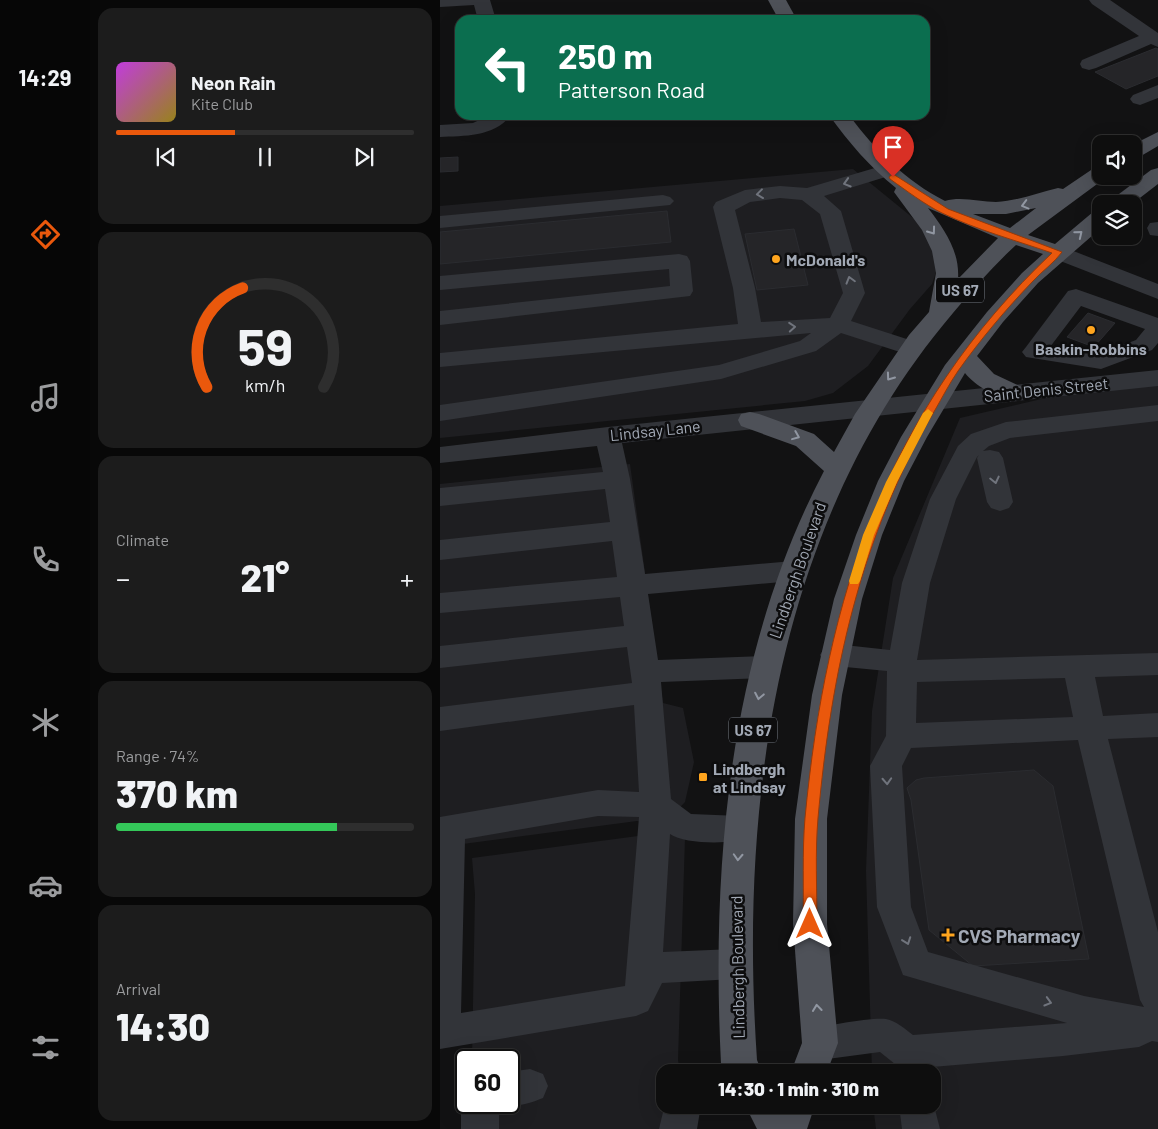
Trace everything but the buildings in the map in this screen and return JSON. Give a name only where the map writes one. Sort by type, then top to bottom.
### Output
[{"type":"main road","points":[[777,0],[785,15]]},
{"type":"main road","points":[[843,120],[865,150],[889,174],[942,244],[947,258],[948,275],[939,312]]},
{"type":"main road","points":[[1142,147],[1158,138]]},
{"type":"main road","points":[[889,174],[930,202],[972,222],[1058,252]]},
{"type":"main road","points":[[1130,195],[1158,174]]},
{"type":"main road","points":[[930,202],[976,208],[1018,207],[1036,202],[1092,178]]},
{"type":"main road","name":"Lindbergh Boulevard","points":[[736,1064],[734,964],[740,829],[747,767],[765,667],[793,571],[816,512],[836,467],[870,407],[939,312],[982,265],[1013,237],[1092,178]]},
{"type":"main road","name":"US 67","points":[[815,1058],[810,924],[812,819],[827,695],[835,655],[848,600],[869,535],[891,482],[934,400],[965,356],[1030,278],[1092,224]]},
{"type":"main road","points":[[965,356],[974,371],[994,384],[1014,392]]},
{"type":"main road","points":[[750,420],[805,440],[836,467]]},
{"type":"main road","points":[[768,1114],[777,1129]]},
{"type":"main road","points":[[788,1129],[794,1114]]},
{"type":"street","points":[[440,2],[472,0]]},
{"type":"street","points":[[481,0],[486,15]]},
{"type":"street","points":[[1098,0],[1155,39]]},
{"type":"street","points":[[1089,64],[1155,39]]},
{"type":"street","points":[[1140,99],[1158,91]]},
{"type":"street","points":[[440,131],[477,128],[494,120]]},
{"type":"street","points":[[751,330],[744,288],[724,207],[745,196],[780,192],[808,194],[889,174]]},
{"type":"street","points":[[440,413],[721,372],[808,346],[838,324],[854,293],[830,211],[808,194]]},
{"type":"street","points":[[440,222],[663,202]]},
{"type":"street","points":[[1058,252],[1158,292]]},
{"type":"street","points":[[440,283],[679,261],[682,291],[440,318]]},
{"type":"street","points":[[1076,296],[1157,329],[1144,345],[1107,372],[1034,352],[1076,296]]},
{"type":"street","points":[[440,360],[751,330],[838,324],[911,348]]},
{"type":"street","name":"Saint Denis Street","points":[[870,407],[1014,392],[1107,372],[1158,378]]},
{"type":"street","name":"Lindsay Lane","points":[[440,455],[870,407]]},
{"type":"street","points":[[1158,413],[1006,430],[980,440],[967,452],[943,499],[916,583],[902,667],[901,736],[886,766],[894,907],[915,964],[1084,1012],[1158,1027]]},
{"type":"street","points":[[608,435],[617,479],[647,682],[656,805],[644,986],[636,1000],[442,1033],[445,829],[598,803],[656,805],[684,827],[740,829]]},
{"type":"street","points":[[990,458],[1000,502]]},
{"type":"street","points":[[440,497],[617,479]]},
{"type":"street","points":[[440,550],[625,530]]},
{"type":"street","points":[[440,603],[793,571]]},
{"type":"street","points":[[440,657],[640,635]]},
{"type":"street","points":[[835,655],[902,667],[1158,664]]},
{"type":"street","points":[[1078,666],[1090,728],[1158,1000]]},
{"type":"street","points":[[440,719],[647,682],[765,667]]},
{"type":"street","points":[[901,736],[1158,725]]},
{"type":"street","points":[[645,968],[734,964]]},
{"type":"street","points":[[815,1058],[885,1035],[910,1062],[1158,1027]]},
{"type":"street","points":[[480,1114],[480,1129]]},
{"type":"street","points":[[678,1129],[681,1114]]},
{"type":"street","points":[[918,1114],[921,1129]]},
{"type":"shaded area","points":[[853,169],[918,222],[931,243],[939,263],[932,284],[910,309],[868,366],[833,393],[805,401],[440,438],[440,206]]},
{"type":"shaded area","points":[[1158,385],[1158,1129],[876,1129],[874,1114],[941,1114],[941,1064],[872,1064],[866,871],[872,711],[893,578],[960,418],[1054,396]]},
{"type":"shaded area","points":[[630,464],[663,703],[683,708],[694,762],[685,802],[664,824],[637,821],[440,847],[440,484]]},
{"type":"shaded area","points":[[668,832],[685,838],[679,1064],[656,1064],[656,1114],[674,1114],[688,1129],[471,1129],[471,1114],[520,1114],[520,1049],[472,1049],[475,894],[472,858]]},
{"type":"slow traffic","points":[[854,581],[869,535],[891,482],[928,413]]},
{"type":"place","name":"McDonald's","points":[[776,259]]},
{"type":"place","name":"Baskin-Robbins","points":[[1091,330]]},
{"type":"place","name":"Lindbergh at Lindsay","points":[[703,777]]},
{"type":"place","name":"CVS Pharmacy","points":[[948,935]]},
{"type":"route","points":[[810,924],[812,819],[827,695],[848,600],[869,535],[891,482],[914,437],[934,400],[954,370],[995,317],[1030,278],[1058,252],[945,211],[893,177]]}]
